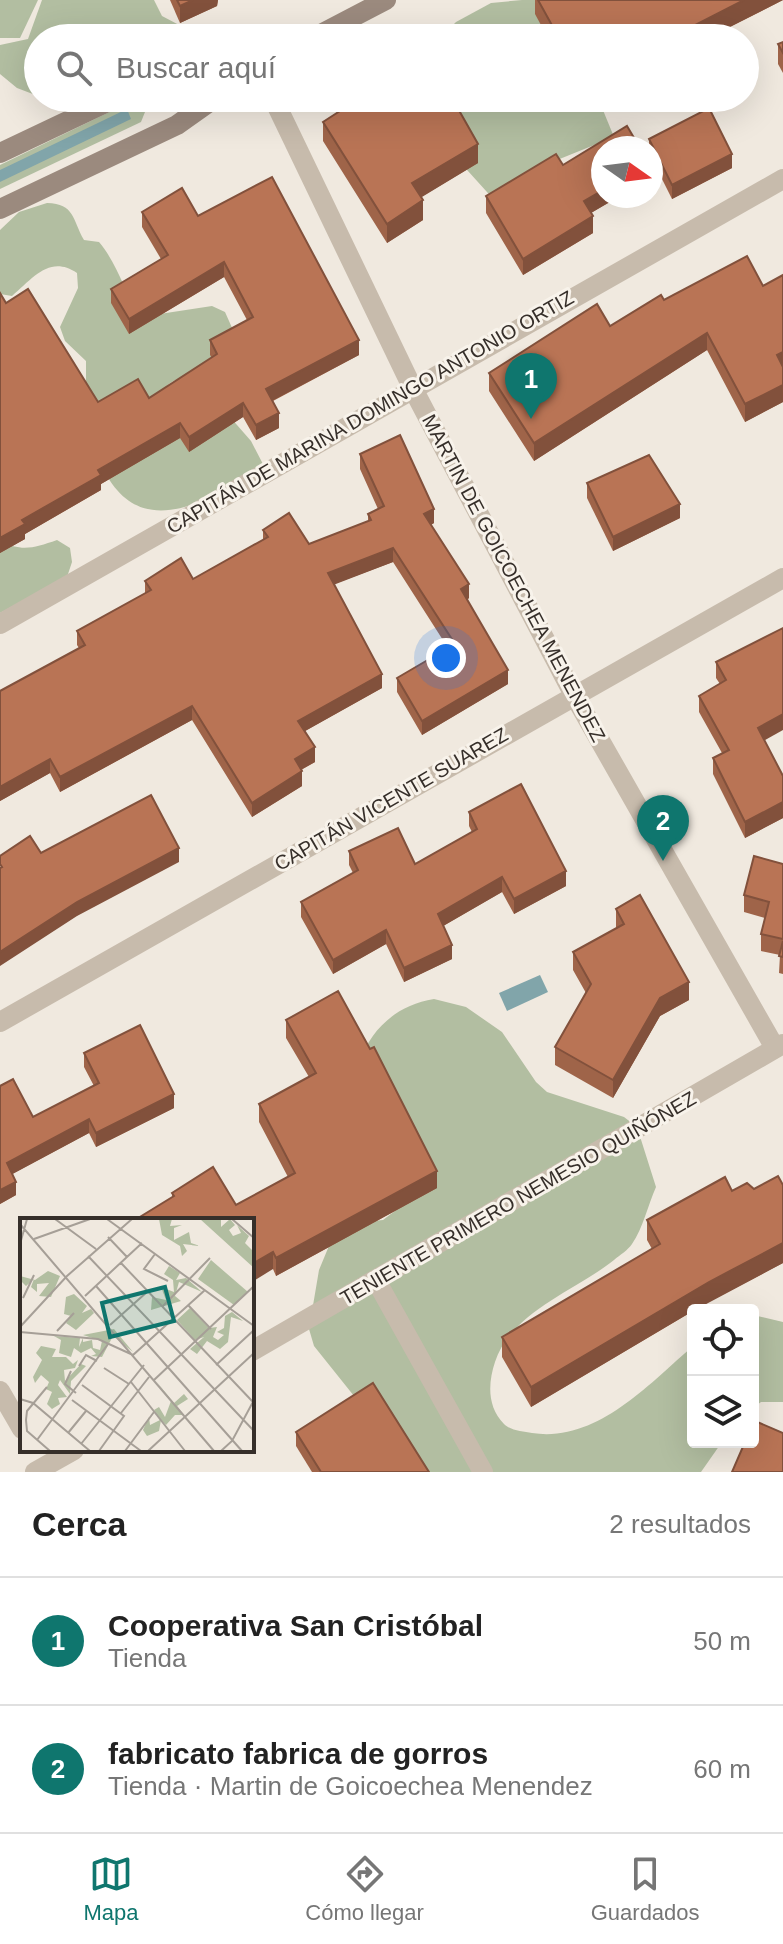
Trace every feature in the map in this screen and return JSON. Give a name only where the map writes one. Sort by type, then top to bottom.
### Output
[{"type":"main road","points":[[340,24],[386,0]]},
{"type":"main road","points":[[0,153],[86,112]]},
{"type":"main road","points":[[0,209],[177,125],[195,112]]},
{"type":"street","name":"MARTIN DE GOICOECHEA MENENDEZ","points":[[280,112],[412,387],[574,695],[779,1046]]},
{"type":"street","name":"CAPITÁN DE MARINA DOMINGO ANTONIO ORTIZ","points":[[0,624],[412,387],[783,179]]},
{"type":"street","name":"CAPITÁN VICENTE SUAREZ","points":[[0,1022],[783,578]]},
{"type":"street","name":"TENIENTE PRIMERO NEMESIO QUIÑÓNEZ","points":[[254,1350],[377,1282],[779,1046]]},
{"type":"street","points":[[377,1282],[483,1472]]},
{"type":"street","points":[[0,1391],[20,1426]]},
{"type":"street","points":[[40,1465],[69,1452]]},
{"type":"green space","points":[[0,0],[38,0],[20,38],[0,38]]},
{"type":"green space","points":[[42,0],[154,0],[162,16],[177,24],[33,24]]},
{"type":"green space","points":[[584,0],[577,24],[454,24],[491,3]]},
{"type":"green space","points":[[24,40],[24,91],[0,74],[0,45]]},
{"type":"green space","points":[[109,112],[145,112],[141,122],[0,189],[0,165]]},
{"type":"green space","points":[[438,112],[604,112],[614,136],[591,136],[591,146],[525,173],[496,202],[449,150]]},
{"type":"green space","points":[[47,203],[68,210],[84,240],[99,242],[140,317],[212,306],[225,312],[237,339],[230,417],[251,441],[265,468],[182,508],[161,510],[141,507],[123,496],[107,476],[192,377],[176,380],[165,387],[144,415],[119,440],[86,388],[86,361],[65,341],[60,327],[78,288],[77,273],[59,266],[50,267],[12,296],[0,294],[0,230],[19,212]]},
{"type":"green space","points":[[57,540],[70,548],[72,562],[67,577],[0,613],[0,541],[28,548]]},
{"type":"green space","points":[[434,999],[466,1007],[502,1032],[536,1082],[547,1092],[624,1117],[637,1127],[656,1187],[632,1244],[599,1271],[530,1316],[503,1344],[490,1386],[498,1417],[510,1428],[532,1433],[555,1434],[578,1429],[620,1408],[687,1351],[687,1448],[718,1448],[701,1472],[372,1472],[354,1396],[314,1346],[309,1329],[319,1270],[331,1241],[354,1223],[383,1220],[420,1192],[359,1062],[371,1039],[388,1020],[421,1002]]},
{"type":"green space","points":[[759,1316],[783,1322],[783,1402],[759,1404]]},
{"type":"water","points":[[121,112],[128,112],[131,119],[0,182],[0,170]]},
{"type":"water","points":[[540,975],[548,992],[507,1011],[499,993]]},
{"type":"building","points":[[177,0],[193,0],[180,6]]},
{"type":"building","points":[[538,0],[744,0],[697,24],[551,24]]},
{"type":"building","points":[[338,112],[460,112],[478,144],[412,183],[423,200],[387,224],[323,122]]},
{"type":"building","points":[[701,112],[711,112],[732,154],[672,185],[663,167],[663,136],[655,136]]},
{"type":"building","points":[[627,126],[633,136],[611,136]]},
{"type":"building","points":[[591,148],[591,197],[584,201],[593,216],[523,259],[486,196],[556,154],[563,165]]},
{"type":"building","points":[[272,177],[359,340],[266,389],[279,413],[256,425],[243,403],[189,437],[180,423],[98,470],[101,475],[22,520],[25,524],[0,538],[0,293],[6,303],[28,289],[98,402],[138,379],[149,398],[217,354],[210,340],[253,317],[224,262],[129,319],[111,289],[168,255],[142,212],[182,188],[198,216]]},
{"type":"building","points":[[747,256],[763,286],[783,275],[783,352],[777,355],[783,367],[783,385],[745,404],[707,333],[534,443],[489,373],[597,304],[610,326],[661,295],[664,300]]},
{"type":"building","points":[[400,435],[434,509],[424,514],[469,584],[461,589],[508,670],[422,721],[397,678],[455,644],[393,548],[328,573],[382,674],[298,721],[315,747],[295,759],[302,771],[252,803],[192,706],[60,777],[50,759],[0,787],[0,691],[85,645],[77,631],[151,590],[145,581],[181,558],[193,579],[268,537],[263,530],[289,513],[309,544],[371,520],[368,514],[384,506],[360,454]]},
{"type":"building","points":[[649,455],[680,504],[613,537],[587,483]]},
{"type":"building","points":[[783,628],[783,714],[758,728],[783,776],[783,802],[745,822],[713,758],[729,750],[699,696],[726,680],[716,662]]},
{"type":"building","points":[[521,784],[566,871],[514,899],[502,877],[438,914],[452,945],[404,968],[386,930],[333,960],[301,902],[358,870],[349,851],[398,828],[415,864],[477,829],[469,812]]},
{"type":"building","points":[[151,795],[179,848],[77,902],[0,952],[0,856],[30,836],[41,853]]},
{"type":"building","points":[[754,856],[783,864],[783,939],[761,934],[769,902],[744,895]]},
{"type":"building","points":[[640,895],[689,982],[660,998],[613,1080],[555,1047],[591,984],[573,952],[624,924],[616,909]]},
{"type":"building","points":[[338,991],[370,1049],[374,1047],[437,1171],[276,1258],[273,1252],[254,1263],[254,1218],[138,1218],[213,1167],[236,1205],[295,1173],[259,1104],[316,1073],[286,1020]]},
{"type":"building","points":[[140,1025],[174,1094],[96,1133],[89,1119],[7,1163],[16,1182],[0,1190],[0,1086],[13,1079],[33,1117],[99,1083],[84,1053]]},
{"type":"building","points":[[778,1176],[783,1185],[783,1243],[709,1282],[531,1387],[502,1337],[660,1244],[647,1220],[725,1177],[732,1191],[747,1183],[754,1189]]},
{"type":"building","points":[[373,1383],[429,1472],[321,1472],[296,1432]]},
{"type":"building","points":[[759,1423],[783,1433],[783,1472],[732,1472],[742,1448],[759,1448]]},
{"type":"place","name":"Cooperativa San Cristóbal","points":[[531,419]]},
{"type":"place","name":"fabricato fabrica de gorros","points":[[663,861]]}]
